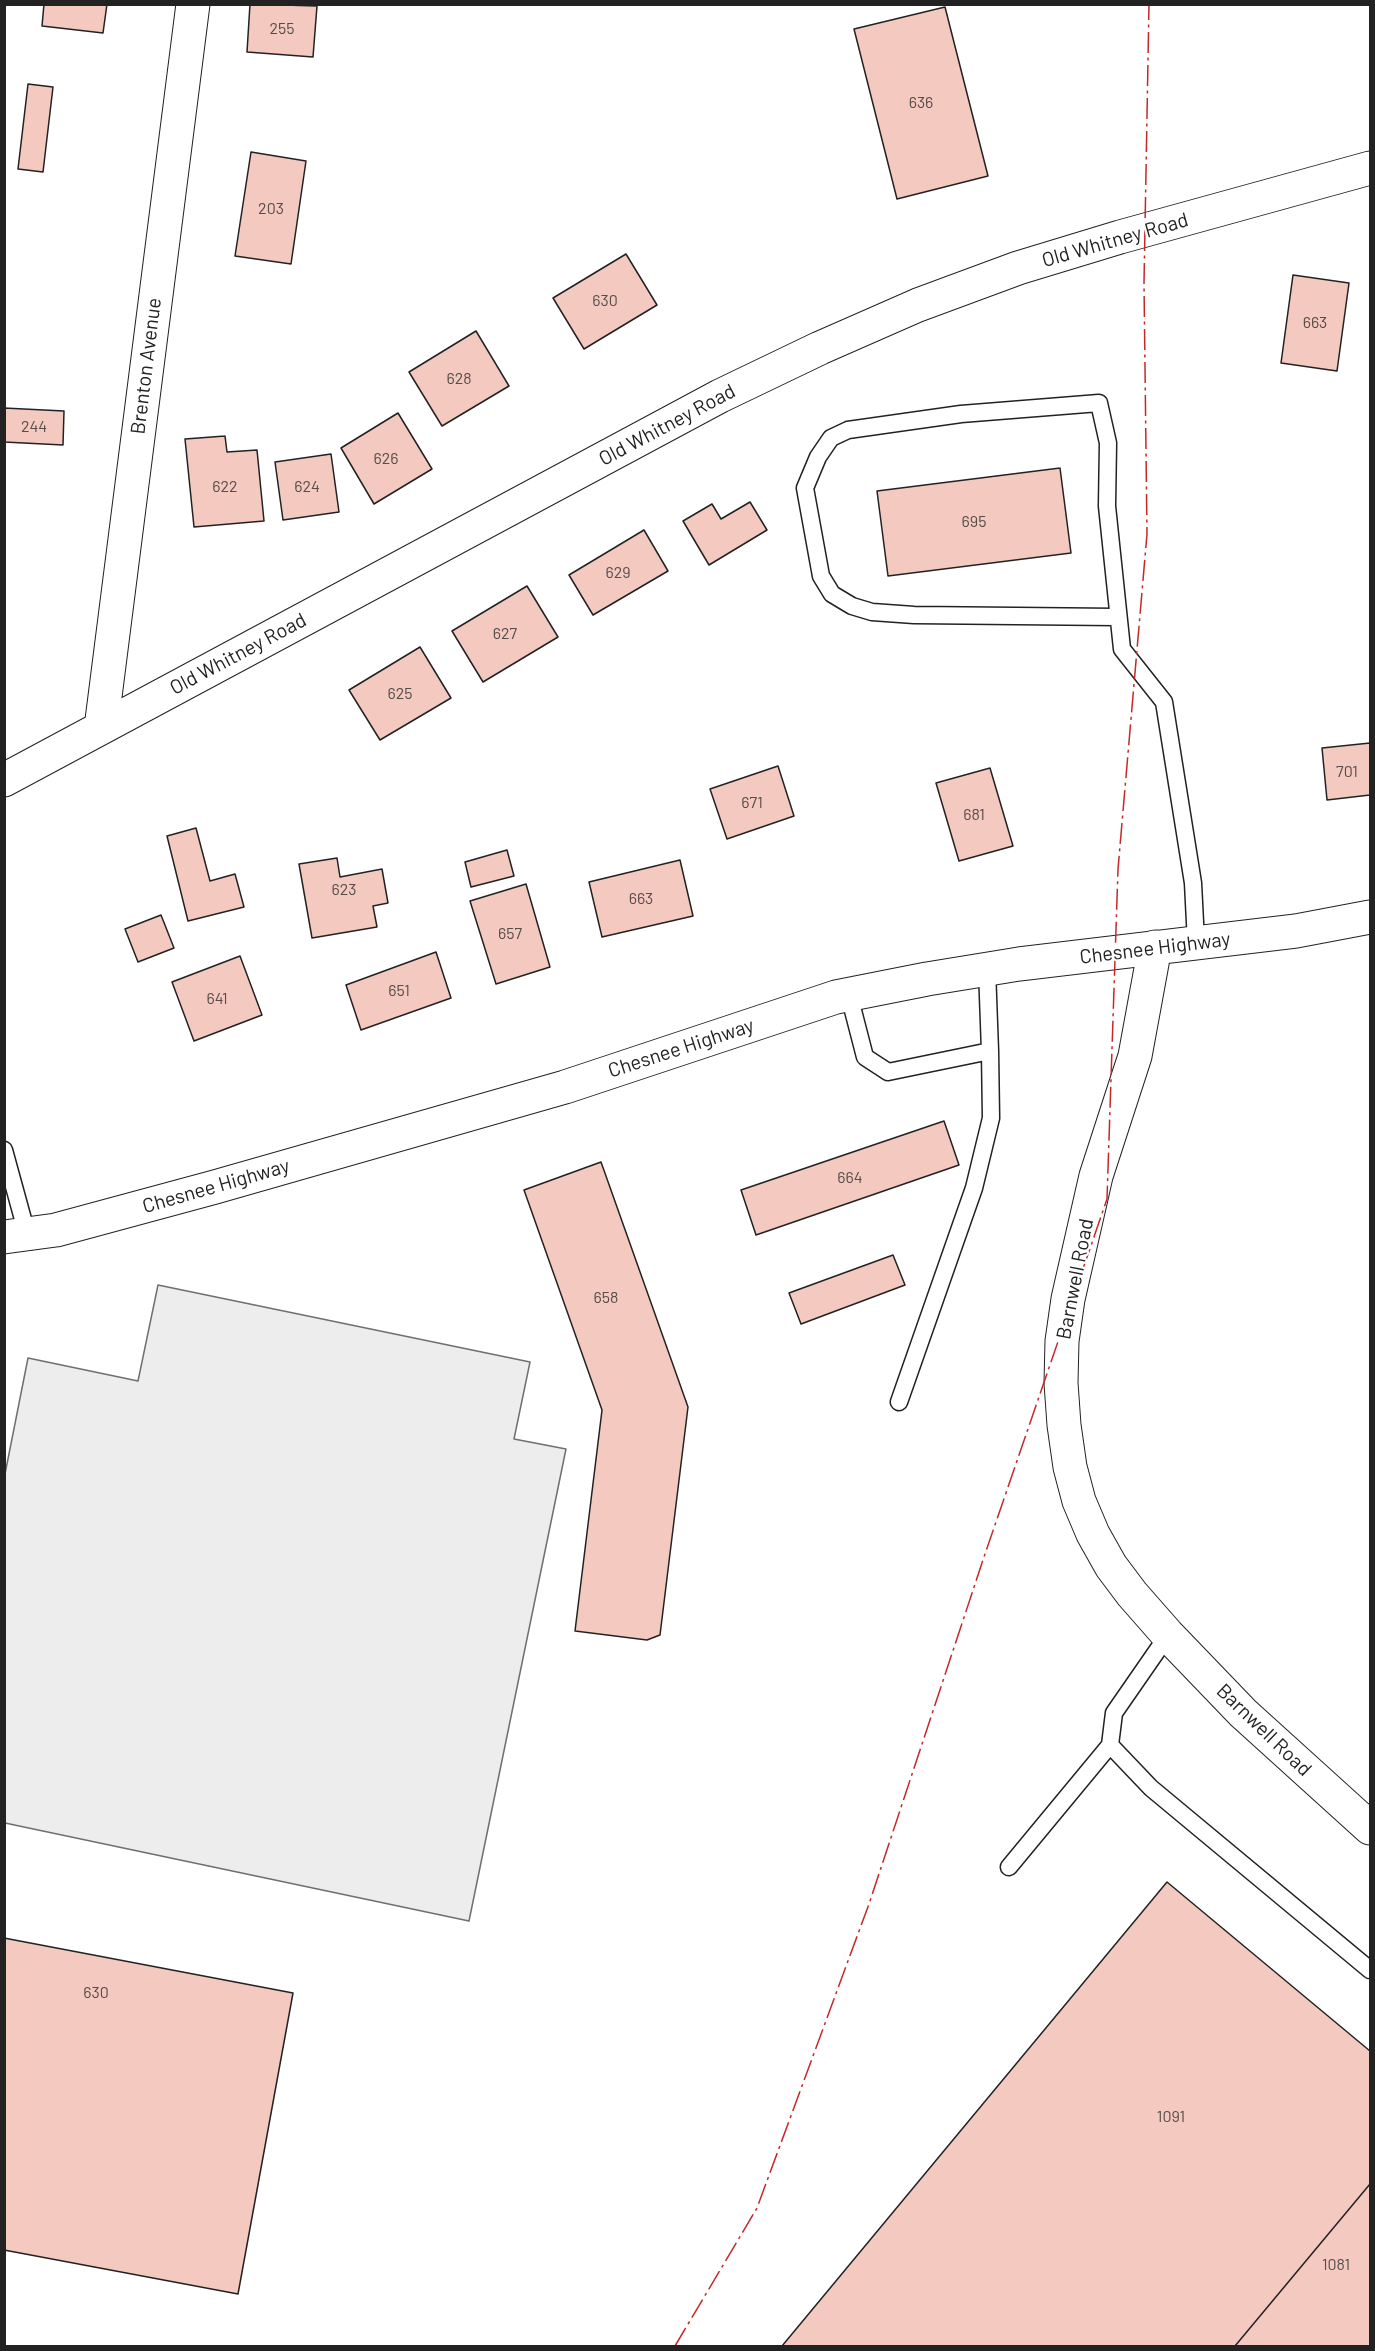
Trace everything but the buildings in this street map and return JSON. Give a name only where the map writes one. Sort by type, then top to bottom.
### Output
[{"type":"street","name":"Brenton Avenue","points":[[101,728],[193,4]]},
{"type":"street","name":"Old Whitney Road","points":[[4,780],[720,396],[820,348],[918,305],[1018,268],[1120,237],[1371,168]]},
{"type":"street","name":"Chesnee Highway","points":[[16,1235],[57,1230],[566,1087],[650,1057],[849,995],[987,969],[1296,930],[1371,917]]},
{"type":"street","name":"Barnwell Road","points":[[1155,947],[1135,1056],[1096,1176],[1068,1299],[1062,1341],[1061,1383],[1070,1467],[1079,1501],[1111,1566],[1168,1635],[1243,1713],[1371,1828]]},
{"type":"lane","points":[[1117,617],[914,615],[872,612],[852,606],[832,594],[821,576],[805,488],[818,457],[831,438],[848,430],[962,414],[1099,403],[1108,442],[1107,506],[1122,649],[1164,702],[1193,883],[1196,942]]},
{"type":"lane","points":[[899,1402],[974,1188],[992,1118],[987,969]]},
{"type":"lane","points":[[849,995],[865,1057],[888,1072],[990,1051]]},
{"type":"lane","points":[[4,1150],[16,1235]]},
{"type":"lane","points":[[1009,1867],[1110,1745],[1114,1713],[1168,1635]]},
{"type":"lane","points":[[1110,1745],[1151,1788],[1371,1970]]},
{"type":"shaded area","points":[[158,1285],[530,1362],[514,1439],[566,1449],[469,1921],[5,1823],[5,1474],[28,1358],[138,1381]]},
{"type":"power","points":[[675,2346],[757,2208],[869,1904],[985,1554],[1107,1199],[1118,869],[1147,534],[1144,283],[1149,4]]}]
